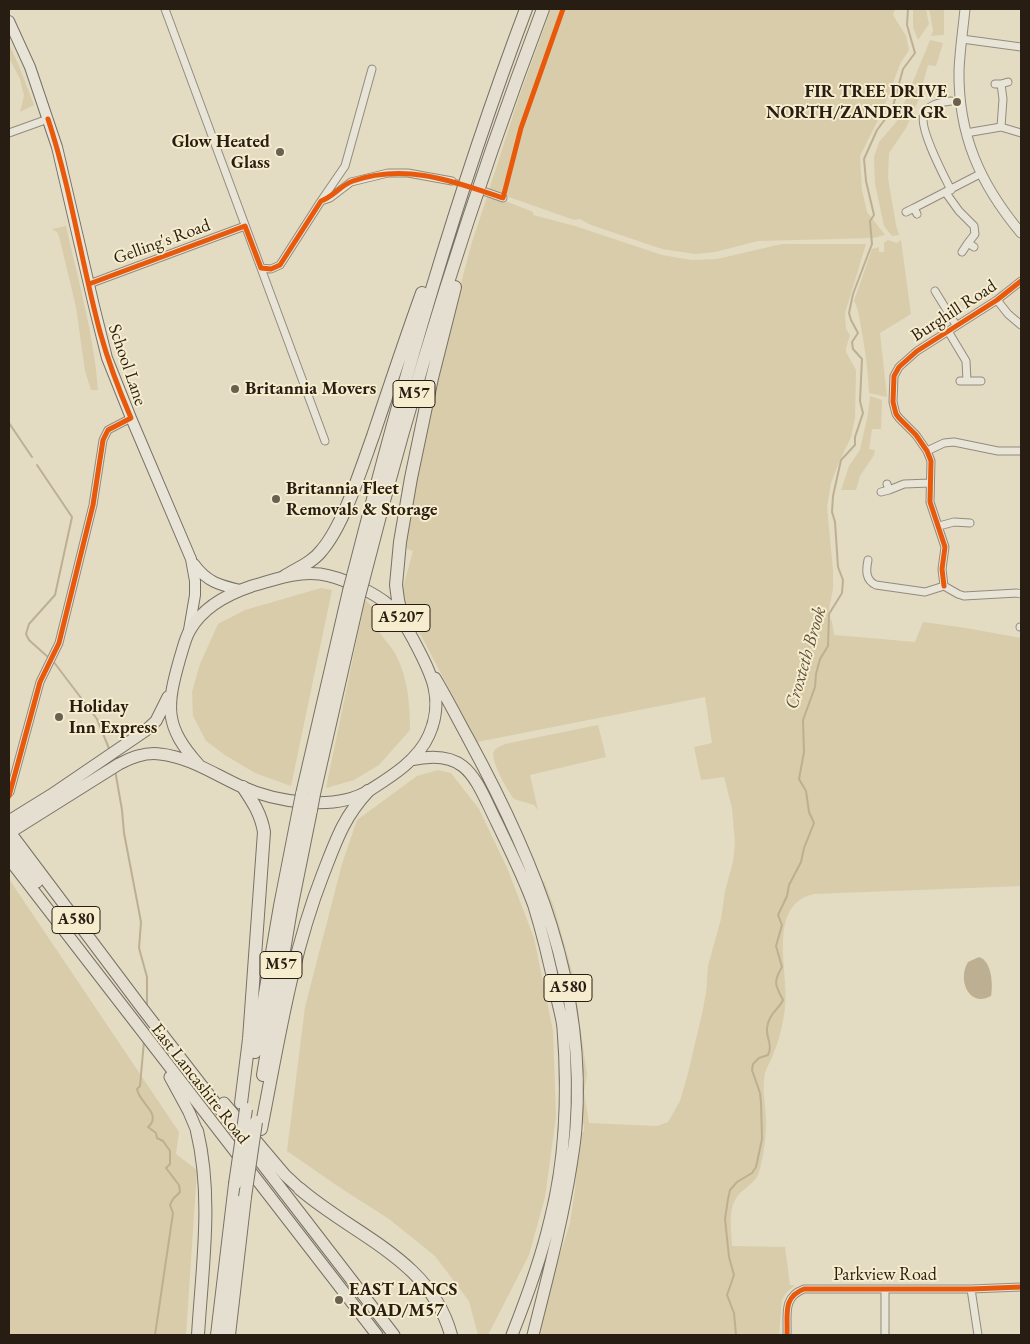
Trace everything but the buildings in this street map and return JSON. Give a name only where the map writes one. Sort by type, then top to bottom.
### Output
[{"type":"highway","name":"M57","points":[[229,1335],[245,1197],[258,1125],[282,956],[308,794],[404,382],[451,224],[493,98],[526,9]]},
{"type":"highway","name":"M57","points":[[358,578],[471,209],[511,92],[543,9]]},
{"type":"highway","points":[[403,622],[396,586],[400,542],[411,478],[471,209]]},
{"type":"highway","points":[[285,576],[313,560],[321,552],[329,542],[340,519],[360,472],[432,267],[451,224]]},
{"type":"highway","name":"A5207","points":[[312,574],[338,579],[378,597],[391,607],[403,622],[428,666],[435,689],[436,711],[428,738],[411,760],[368,792],[352,798],[320,802],[272,797],[243,787],[199,765],[176,757],[148,753],[134,757],[114,767],[9,829],[22,813],[111,755],[151,726],[160,715],[171,690],[189,630],[211,606],[240,590],[285,576],[312,574]]},
{"type":"highway","name":"A580","points":[[428,666],[484,767],[532,868],[553,929],[567,980],[577,1079],[576,1129],[566,1197],[533,1335]]},
{"type":"highway","name":"A5207","points":[[171,690],[170,702],[173,724],[184,747],[199,765]]},
{"type":"highway","name":"A580","points":[[411,760],[434,756],[454,760],[469,771],[479,787],[519,868],[534,905],[553,978],[562,1026],[565,1113],[561,1163],[551,1219],[540,1257],[512,1335]]},
{"type":"highway","points":[[243,787],[256,806],[262,820],[264,832],[244,1106]]},
{"type":"highway","points":[[258,1125],[298,947],[315,895],[347,817],[368,792]]},
{"type":"highway","name":"M57","points":[[217,1335],[241,1145],[244,1106],[280,906],[305,809]]},
{"type":"highway","points":[[9,812],[22,813]]},
{"type":"highway","name":"East Lancashire Road","points":[[9,829],[170,1045],[394,1335]]},
{"type":"highway","points":[[9,845],[92,956],[129,1012]]},
{"type":"highway","name":"East Lancashire Road","points":[[9,859],[378,1335]]},
{"type":"highway","points":[[146,1036],[181,1095],[197,1131],[202,1153],[204,1199],[203,1252],[198,1335]]},
{"type":"highway","points":[[170,1045],[204,1080],[285,1175],[326,1209],[384,1248],[415,1274],[437,1302],[452,1335]]},
{"type":"main road","name":"School Lane","points":[[9,21],[30,67],[66,178],[89,284],[108,358],[190,559],[195,581],[195,595],[189,630]]},
{"type":"main road","name":"School Lane","points":[[190,559],[208,580],[240,590]]},
{"type":"street","points":[[165,9],[325,441]]},
{"type":"street","points":[[965,9],[959,81],[966,133],[980,174],[996,202],[1021,233]]},
{"type":"street","points":[[962,39],[1021,46]]},
{"type":"street","points":[[261,268],[271,269],[280,266],[320,201],[345,166],[372,70]]},
{"type":"street","points":[[1001,83],[1003,99],[1001,127]]},
{"type":"street","points":[[951,101],[940,102],[932,106],[924,112],[923,116],[926,135],[948,191],[959,211],[974,226],[975,234],[971,245],[962,252]]},
{"type":"street","points":[[9,133],[48,119]]},
{"type":"street","points":[[966,133],[1001,127],[1021,133]]},
{"type":"street","points":[[341,171],[351,182]]},
{"type":"street","points":[[320,201],[330,198],[351,182],[388,173],[429,175],[452,181]]},
{"type":"street","points":[[906,212],[916,211],[980,174]]},
{"type":"street","points":[[486,192],[503,198]]},
{"type":"street","name":"Gelling's Road","points":[[89,284],[245,226]]},
{"type":"street","name":"Burghill Road","points":[[944,586],[942,569],[945,547],[930,502],[932,467],[927,451],[916,434],[896,414],[893,402],[893,381],[896,372],[904,362],[956,325],[997,300],[1021,281]]},
{"type":"street","points":[[934,291],[956,325]]},
{"type":"street","points":[[997,300],[1008,314],[1021,325]]},
{"type":"street","points":[[948,331],[966,361],[964,381],[981,382]]},
{"type":"street","name":"School Lane","points":[[10,792],[40,682],[54,655],[68,606],[93,505],[103,440],[108,430],[131,418]]},
{"type":"street","points":[[927,451],[954,442],[998,451],[1021,451]]},
{"type":"street","points":[[885,488],[904,484],[930,483]]},
{"type":"street","points":[[939,526],[954,522],[971,523]]},
{"type":"street","points":[[868,559],[866,568],[868,578],[876,585],[925,592],[944,586],[964,596],[1021,594]]},
{"type":"street","name":"Parkview Road","points":[[787,1335],[787,1307],[794,1293],[804,1289],[971,1289],[1021,1287]]},
{"type":"street","points":[[885,1289],[885,1335]]},
{"type":"street","points":[[971,1289],[978,1335]]},
{"type":"shaded area","points":[[551,9],[895,9],[893,15],[906,36],[909,50],[900,64],[883,110],[860,156],[862,190],[867,212],[885,235],[873,238],[758,241],[715,252],[695,254],[662,249],[591,225],[580,219],[574,220],[489,190],[519,97]]},
{"type":"shaded area","points":[[913,9],[926,9],[929,24],[918,40],[913,27]]},
{"type":"shaded area","points":[[929,9],[944,9],[944,35],[931,36],[933,30]]},
{"type":"shaded area","points":[[930,40],[943,43],[936,66],[928,65],[919,99],[906,128],[889,153],[888,178],[899,235],[892,236],[884,226],[875,184],[874,157],[879,142],[897,121]]},
{"type":"shaded area","points":[[9,44],[34,105],[20,112],[24,96],[20,79],[9,58]]},
{"type":"shaded area","points":[[488,194],[533,212],[533,215],[575,226],[662,255],[692,260],[717,259],[782,244],[866,244],[845,313],[846,329],[850,335],[846,352],[856,370],[855,418],[851,437],[831,483],[827,507],[833,570],[833,589],[828,614],[832,622],[834,635],[915,642],[923,622],[1021,638],[1021,886],[814,894],[799,901],[790,912],[785,926],[783,960],[786,994],[785,1008],[778,1042],[766,1070],[764,1080],[765,1144],[758,1175],[739,1194],[734,1202],[731,1221],[732,1246],[785,1247],[790,1285],[795,1285],[786,1293],[782,1300],[779,1335],[537,1335],[570,1223],[575,1190],[579,1136],[584,1131],[584,1125],[579,1121],[581,1074],[540,883],[544,881],[554,907],[573,975],[587,1075],[584,1092],[589,1123],[657,1126],[668,1122],[680,1101],[688,1073],[702,1014],[708,966],[721,919],[735,843],[732,808],[724,777],[701,780],[694,747],[712,743],[705,697],[477,742],[404,603],[402,591],[413,551],[402,547],[447,336],[472,242]]},
{"type":"shaded area","points":[[66,226],[89,328],[98,390],[91,390],[85,371],[76,307],[59,236],[52,229]]},
{"type":"shaded area","points":[[888,240],[897,243],[901,240],[911,314],[880,333],[887,397],[869,393],[864,343],[859,314],[854,301],[872,249],[879,247],[879,252],[884,252],[884,243]]},
{"type":"shaded area","points":[[870,396],[882,400],[881,429],[872,429],[869,449],[875,450],[874,455],[860,476],[856,490],[841,490],[849,466],[860,450]]},
{"type":"shaded area","points":[[321,588],[332,590],[291,786],[255,773],[206,741],[193,716],[192,692],[200,664],[218,624],[245,610]]},
{"type":"shaded area","points":[[365,600],[374,609],[377,628],[395,653],[401,666],[408,693],[410,730],[379,765],[354,780],[326,788]]},
{"type":"shaded area","points":[[598,725],[606,757],[530,775],[538,810],[534,805],[514,799],[494,761],[493,755],[496,748],[505,744]]},
{"type":"shaded area","points":[[438,770],[451,773],[479,809],[508,870],[534,938],[553,1031],[556,1117],[545,1197],[529,1255],[488,1335],[478,1335],[469,1301],[435,1256],[389,1219],[287,1151],[305,1007],[342,864],[357,820],[417,776]]},
{"type":"shaded area","points":[[9,879],[179,1132],[176,1154],[197,1170],[186,1335],[9,1335]]},
{"type":"shaded area","points":[[979,957],[987,963],[992,980],[991,996],[983,999],[971,995],[967,990],[964,977],[968,962]]},
{"type":"waterway","name":"Croxteth Brook","points":[[736,1335],[734,1313],[727,1295],[734,1275],[729,1257],[725,1219],[730,1190],[737,1182],[752,1173],[756,1167],[762,1139],[761,1103],[760,1093],[752,1070],[753,1064],[759,1058],[768,1055],[770,1048],[767,1031],[768,1023],[783,1000],[776,984],[777,976],[782,967],[776,946],[782,925],[778,915],[787,896],[789,885],[801,862],[804,848],[814,823],[809,812],[806,791],[799,779],[804,752],[803,720],[815,687],[820,659],[828,646],[829,614],[842,593],[843,580],[838,567],[835,522],[832,512],[833,496],[841,460],[855,445],[855,437],[863,413],[860,401],[862,359],[853,349],[852,342],[858,333],[849,313],[853,294],[872,244],[870,221],[874,215],[866,181],[864,159],[877,130],[892,110],[903,69],[915,53],[907,25],[908,9]]},
{"type":"waterway","points":[[9,423],[32,457]]},
{"type":"waterway","points":[[37,465],[72,517],[55,595],[29,624],[26,634],[29,640],[49,658]]},
{"type":"waterway","points":[[53,661],[97,719],[110,751]]},
{"type":"waterway","points":[[115,770],[124,833],[141,922],[139,948],[147,977],[147,1007]]},
{"type":"waterway","points":[[144,1041],[140,1086],[137,1089],[152,1113],[152,1122],[148,1127],[156,1133],[157,1138],[163,1141],[170,1151],[170,1164],[166,1168],[179,1185],[180,1192],[170,1205],[173,1213],[155,1335]]},
{"type":"tunnel","points":[[452,181],[481,190]]},
{"type":"cycle path","points":[[89,284],[245,226],[261,268],[271,269],[280,265],[321,201],[353,181],[373,176],[392,174],[429,176],[503,198],[521,128],[563,9]]},
{"type":"cycle path","points":[[9,796],[40,682],[59,643],[93,505],[103,440],[108,430],[131,418],[100,332],[70,198],[48,119]]},
{"type":"cycle path","points":[[944,586],[942,569],[945,547],[930,502],[931,461],[927,451],[916,435],[896,414],[893,402],[894,376],[899,367],[917,351],[997,300],[1021,281]]},
{"type":"cycle path","points":[[787,1335],[789,1302],[797,1292],[804,1289],[971,1289],[1021,1287]]},
{"type":"place","name":"FIR TREE DRIVE NORTH/ZANDER GR","points":[[957,102]]},
{"type":"place","name":"Glow Heated Glass","points":[[280,152]]},
{"type":"place","name":"Britannia Movers","points":[[235,389]]},
{"type":"place","name":"Britannia Fleet Removals & Storage","points":[[276,499]]},
{"type":"place","name":"Holiday Inn Express","points":[[59,717]]},
{"type":"place","name":"EAST LANCS ROAD/M57","points":[[339,1300]]}]
